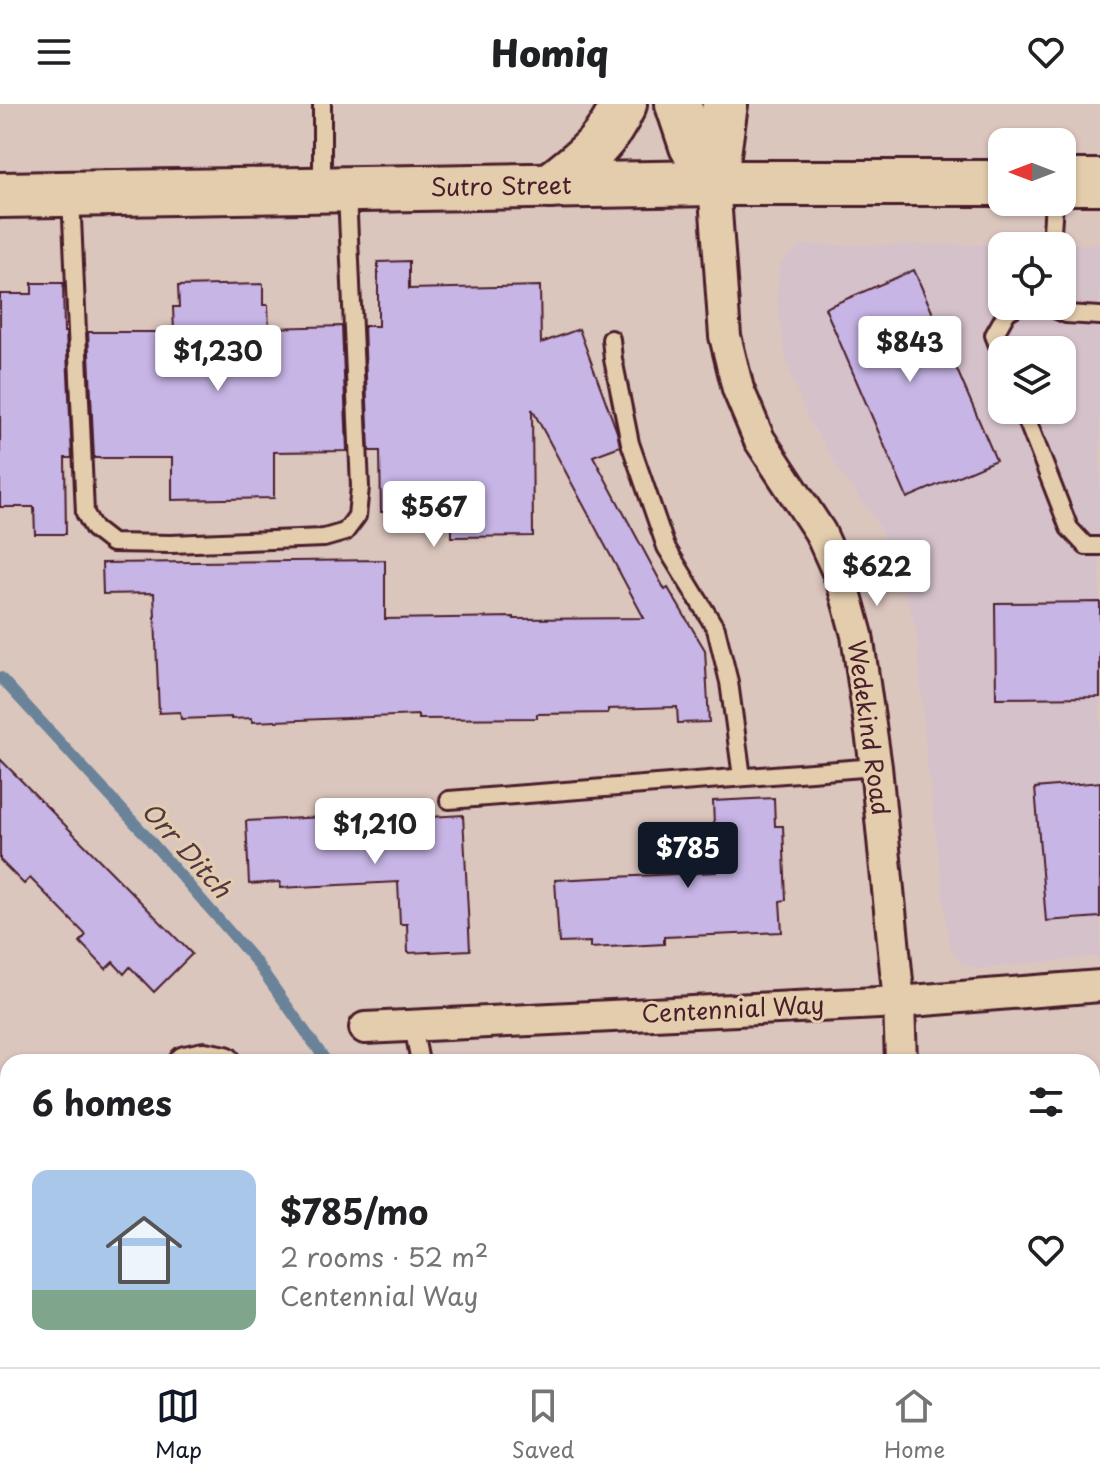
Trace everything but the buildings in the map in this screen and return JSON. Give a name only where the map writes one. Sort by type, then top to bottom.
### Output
[{"type":"main road","points":[[550,186],[592,153],[615,125],[624,104]]},
{"type":"main road","name":"Wedekind Road","points":[[678,104],[692,146],[714,183]]},
{"type":"main road","name":"Wedekind Road","points":[[714,183],[725,104]]},
{"type":"main road","points":[[1076,182],[1100,182]]},
{"type":"main road","name":"Sutro Street","points":[[0,195],[714,183],[988,183]]},
{"type":"street","name":"Wedekind Road","points":[[714,183],[725,336],[738,389],[759,439],[820,532],[842,581],[857,635],[876,767],[899,1002],[901,1054]]},
{"type":"street","name":"Centennial Way","points":[[365,1028],[899,1002],[1100,986]]},
{"type":"lane","points":[[71,194],[85,513],[94,529],[112,543],[171,544],[324,538],[345,532],[357,516],[360,487],[335,190],[322,104]]},
{"type":"lane","points":[[1076,315],[1100,316]]},
{"type":"lane","points":[[611,339],[630,443],[666,547],[716,629],[729,682],[742,777]]},
{"type":"lane","points":[[1028,424],[1069,528],[1086,546],[1100,546]]},
{"type":"lane","points":[[449,800],[876,767]]},
{"type":"lane","points":[[413,1026],[418,1054]]},
{"type":"shaded area","points":[[988,244],[988,320],[1076,320],[1076,244],[1100,244],[1100,956],[978,969],[960,963],[949,944],[926,753],[916,628],[901,580],[877,522],[841,473],[808,419],[788,368],[776,300],[780,263],[801,245]]},
{"type":"waterway","name":"Orr Ditch","points":[[0,677],[141,830],[256,962],[321,1054]]}]
